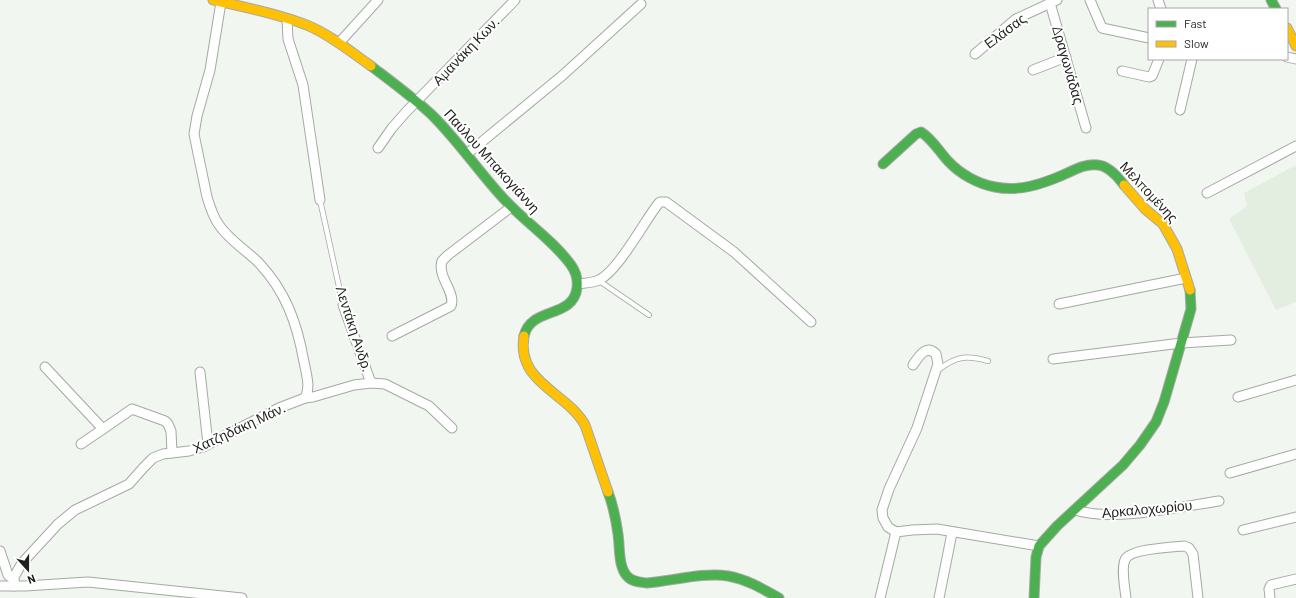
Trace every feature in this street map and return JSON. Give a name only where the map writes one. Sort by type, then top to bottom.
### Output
[{"type":"street","points":[[339,43],[378,0]]},
{"type":"street","name":"Αμανάκη Κων.","points":[[378,148],[392,128],[416,102],[515,0]]},
{"type":"street","points":[[1090,0],[1102,28],[1148,38]]},
{"type":"street","points":[[217,1],[210,70],[197,116],[194,134],[207,197],[219,226],[266,272],[277,285],[286,301],[295,322],[304,358],[308,385],[305,398]]},
{"type":"street","name":"Παύλου Μπακογιάννη","points":[[217,1],[302,23],[320,31],[339,43],[416,102],[442,125],[485,178],[512,208],[569,262],[576,275],[578,284]]},
{"type":"street","name":"Ελάσας","points":[[975,54],[1016,19],[1053,1]]},
{"type":"street","name":"Δραγωνάδας","points":[[1053,1],[1066,57],[1086,128]]},
{"type":"street","points":[[467,154],[563,75],[641,4]]},
{"type":"street","name":"Λεντάκη Ανδρ.","points":[[287,19],[289,43],[303,85],[320,200]]},
{"type":"street","points":[[1288,30],[1296,46]]},
{"type":"street","points":[[1033,70],[1066,57]]},
{"type":"street","points":[[1122,71],[1149,77],[1152,76],[1159,60]]},
{"type":"street","points":[[1180,110],[1192,60]]},
{"type":"street","name":"Μελπομένης","points":[[883,164],[920,132],[926,136],[954,166],[978,183],[993,188],[1033,186],[1086,166],[1101,165],[1113,174],[1145,209],[1163,224],[1176,248],[1186,278],[1191,301],[1189,318],[1164,402],[1156,422],[1123,465],[1049,534],[1039,546]]},
{"type":"street","points":[[1207,193],[1296,146]]},
{"type":"street","points":[[779,598],[746,581],[721,575],[702,575],[647,583],[634,582],[627,575],[621,558],[619,533],[614,512],[586,428],[576,412],[546,388],[528,366],[524,355],[524,335],[529,324],[534,320],[562,309],[569,304],[575,297],[578,284],[598,280],[606,275],[621,257],[658,204],[663,202],[666,202],[734,252],[810,322]]},
{"type":"street","points":[[392,336],[451,306],[452,300],[442,270],[442,261],[512,208]]},
{"type":"street","points":[[1060,304],[1186,278]]},
{"type":"street","name":"Λεντάκη Ανδρ.","points":[[305,398],[313,398],[354,385],[371,383],[344,306]]},
{"type":"street","points":[[1053,359],[1181,343],[1231,340]]},
{"type":"street","points":[[913,365],[919,355],[925,350],[932,351],[936,354],[938,359],[936,372],[917,428],[882,510],[883,518],[888,527],[896,532],[937,529],[1039,546],[1036,557],[1034,598]]},
{"type":"street","points":[[45,367],[103,429]]},
{"type":"street","points":[[200,372],[208,444]]},
{"type":"street","points":[[1238,397],[1296,380]]},
{"type":"street","points":[[371,383],[385,384],[425,404],[438,413],[452,428]]},
{"type":"street","name":"Χατζηδάκη Μάν.","points":[[14,583],[16,572],[24,560],[67,516],[83,506],[129,484],[153,458],[159,455],[189,451],[208,444],[280,408],[305,398]]},
{"type":"street","points":[[81,444],[127,411],[134,410],[165,421],[168,424],[171,431],[172,453]]},
{"type":"street","points":[[1230,473],[1296,454]]},
{"type":"street","name":"Αρκαλοχωρίου","points":[[1075,510],[1090,513],[1132,513],[1219,501]]},
{"type":"street","points":[[1243,530],[1296,517]]},
{"type":"street","points":[[880,598],[896,532]]},
{"type":"street","points":[[939,598],[952,532]]},
{"type":"street","points":[[1126,598],[1124,563],[1127,557],[1139,551],[1184,546],[1192,551],[1194,557],[1198,598]]},
{"type":"street","points":[[0,551],[8,575],[14,583]]},
{"type":"street","points":[[1270,598],[1270,587],[1275,584],[1296,579]]},
{"type":"street","points":[[0,586],[14,583],[88,582],[242,598]]},
{"type":"lane","name":"Λεντάκη Ανδρ.","points":[[320,200],[344,306]]},
{"type":"lane","points":[[598,280],[649,315]]},
{"type":"lane","points":[[936,372],[955,359],[962,357],[973,357],[988,361]]},
{"type":"shaded area","points":[[1296,165],[1296,302],[1276,310],[1229,219],[1247,206],[1244,193]]},
{"type":"traffic: fast","points":[[1271,0],[1275,8]]},
{"type":"traffic: fast","points":[[371,66],[411,96],[433,116],[452,136],[504,199],[556,247],[573,268],[577,282],[574,298],[560,309],[535,320],[528,327],[524,336]]},
{"type":"traffic: fast","points":[[883,164],[916,134],[921,132],[929,138],[948,161],[958,170],[976,181],[989,186],[1022,188],[1039,184],[1080,167],[1089,165],[1106,167],[1116,175],[1124,185]]},
{"type":"traffic: fast","points":[[1034,598],[1036,557],[1039,546],[1057,526],[1123,465],[1140,445],[1156,422],[1164,402],[1191,309],[1190,290]]},
{"type":"traffic: fast","points":[[608,492],[613,507],[619,539],[622,567],[624,572],[631,579],[647,583],[709,575],[728,576],[748,582],[779,598]]},
{"type":"traffic: slow","points":[[213,0],[274,14],[309,26],[333,39],[371,66]]},
{"type":"traffic: slow","points":[[1288,30],[1296,46]]},
{"type":"traffic: slow","points":[[1124,185],[1145,209],[1163,224],[1177,249],[1190,290]]},
{"type":"traffic: slow","points":[[524,336],[524,352],[528,365],[535,376],[567,404],[585,425],[608,492]]}]
